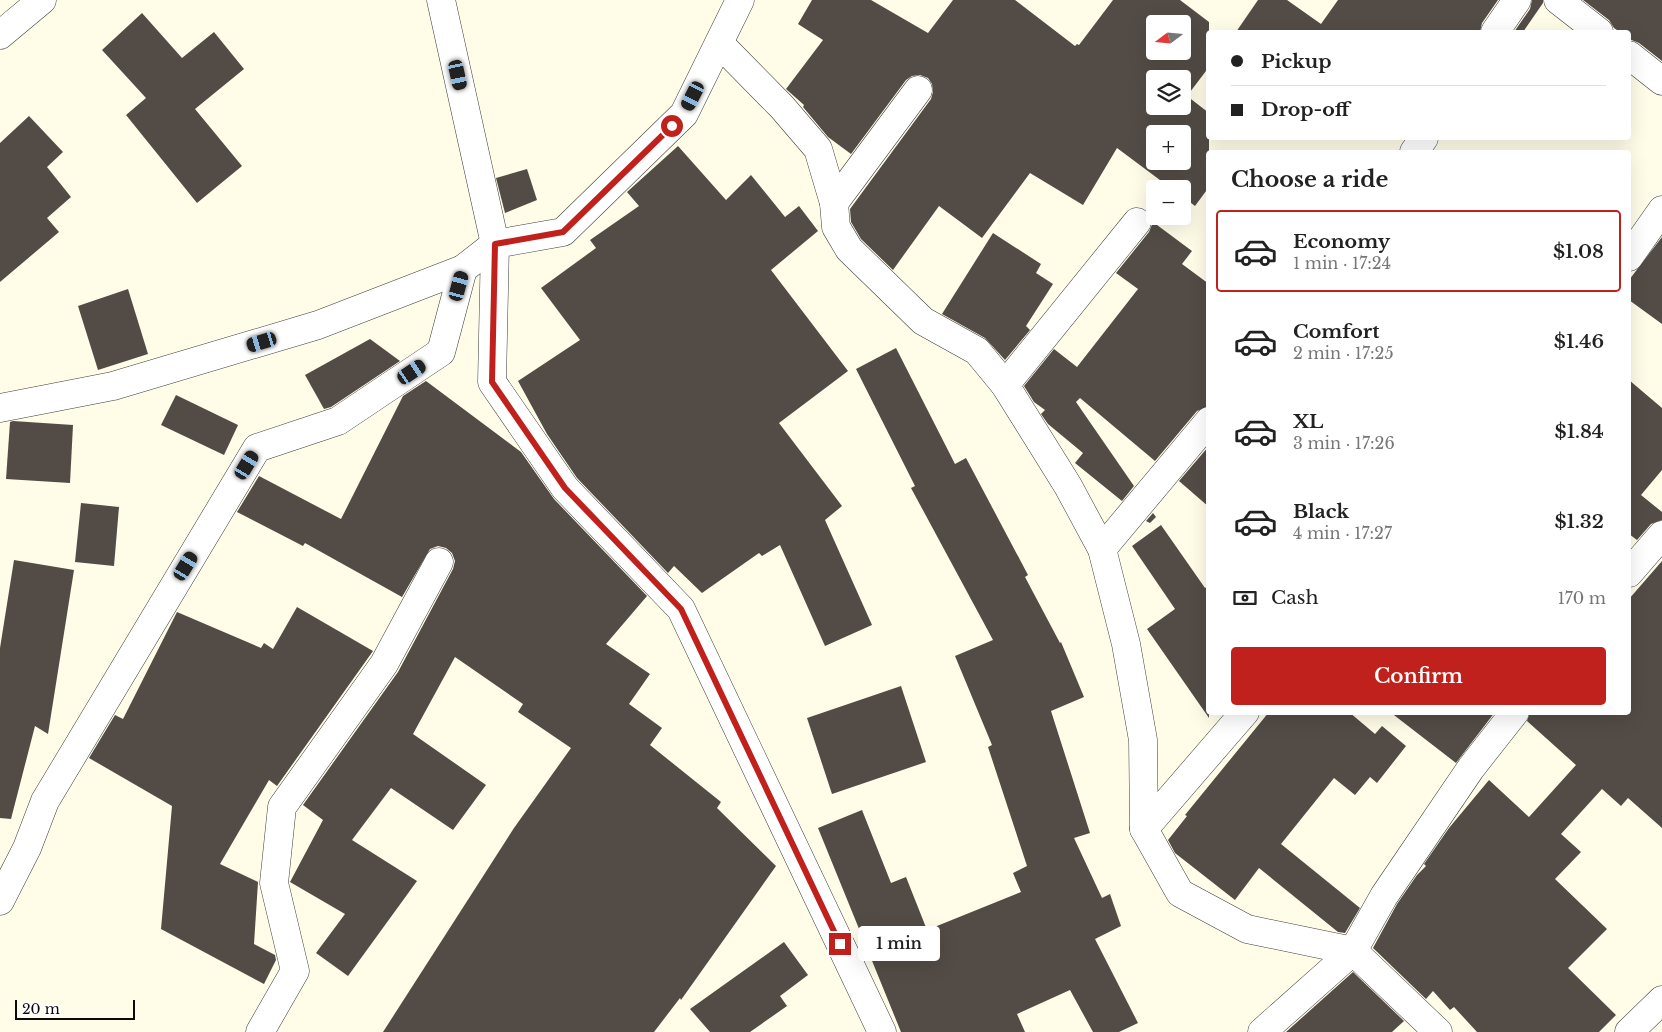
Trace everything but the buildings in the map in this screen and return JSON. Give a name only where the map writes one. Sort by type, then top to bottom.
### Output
[{"type":"street","points":[[0,35],[42,0]]},
{"type":"street","points":[[441,0],[495,244],[492,382],[565,488],[681,609],[882,1032]]},
{"type":"street","points":[[0,408],[113,386],[318,325],[463,269],[495,244],[563,232],[684,114],[740,0]]},
{"type":"street","points":[[1496,30],[1517,0]]},
{"type":"street","points":[[1558,0],[1596,30]]},
{"type":"street","points":[[720,44],[782,107],[818,149],[834,203],[836,227],[849,249],[923,320],[977,352],[1005,385],[1068,486],[1102,549],[1126,644],[1143,740],[1144,829],[1180,893],[1247,929],[1353,951],[1438,1032]]},
{"type":"street","points":[[1631,58],[1662,82]]},
{"type":"street","points":[[834,203],[918,90]]},
{"type":"street","points":[[1631,254],[1662,210]]},
{"type":"street","points":[[1005,385],[1137,222]]},
{"type":"street","points":[[0,901],[27,848],[45,801],[257,448],[338,421],[441,352],[463,269]]},
{"type":"street","points":[[1102,549],[1206,426]]},
{"type":"street","points":[[1631,571],[1662,535]]},
{"type":"street","points":[[260,1032],[295,971],[274,883],[282,807],[384,664],[439,562]]},
{"type":"street","points":[[1144,829],[1242,715]]},
{"type":"street","points":[[1262,1032],[1353,951],[1389,888],[1471,768],[1513,715]]},
{"type":"street","points":[[1629,1032],[1662,1000]]},
{"type":"route","points":[[672,126],[608,186],[563,232],[495,244],[492,382],[565,488],[681,609],[840,944]]}]
